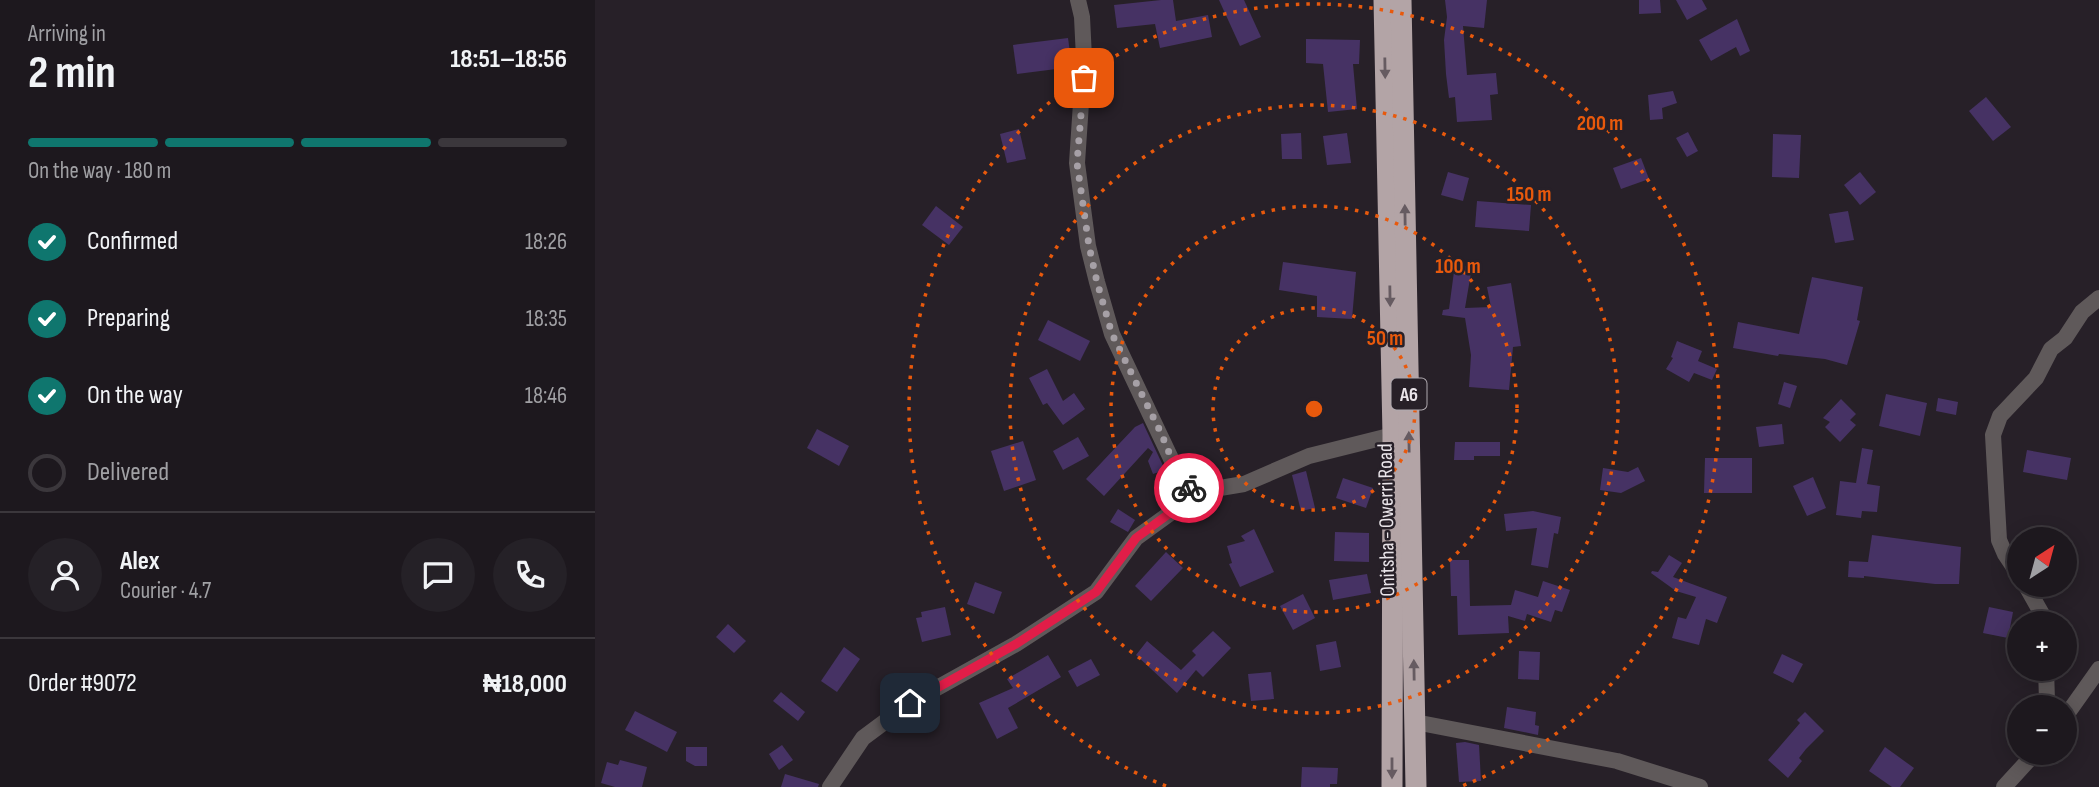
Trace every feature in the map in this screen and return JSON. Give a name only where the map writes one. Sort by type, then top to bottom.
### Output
[{"type":"highway","name":"Onitsha - Owerri Road","points":[[1384,0],[1393,435],[1392,787]]},
{"type":"highway","name":"Onitsha - Owerri Road","points":[[1402,0],[1416,787]]},
{"type":"street","points":[[1078,0],[1082,17],[1084,58],[1077,163],[1097,282],[1112,334],[1175,467],[1193,496]]},
{"type":"street","points":[[2007,557],[1999,541],[1993,435],[1996,423],[2000,415],[2036,378],[2051,349],[2064,338],[2082,312],[2099,298]]},
{"type":"street","points":[[830,787],[863,738],[910,703],[1016,644],[1096,592],[1136,538],[1193,496],[1214,489],[1244,485],[1309,456],[1393,435]]},
{"type":"street","points":[[2077,700],[2099,670]]},
{"type":"street","points":[[1415,722],[1617,761],[1700,787]]},
{"type":"street","points":[[2004,787],[2024,765]]},
{"type":"building","points":[[1173,0],[1176,21],[1208,15],[1212,37],[1160,48],[1155,24],[1117,28],[1114,5]]},
{"type":"building","points":[[1219,0],[1244,0],[1261,37],[1240,46]]},
{"type":"building","points":[[1445,0],[1487,0],[1484,28],[1463,26],[1467,75],[1496,73],[1498,94],[1490,95],[1492,120],[1457,122],[1455,97],[1449,98],[1446,74]]},
{"type":"building","points":[[1639,0],[1660,0],[1661,13],[1639,14]]},
{"type":"building","points":[[1676,0],[1702,0],[1707,9],[1687,20]]},
{"type":"building","points":[[1737,19],[1750,51],[1740,56],[1736,47],[1711,61],[1699,40]]},
{"type":"building","points":[[1068,38],[1072,67],[1017,74],[1013,45]]},
{"type":"building","points":[[1306,39],[1360,40],[1359,64],[1353,64],[1357,109],[1328,112],[1323,64],[1306,63]]},
{"type":"building","points":[[1673,91],[1677,103],[1662,108],[1663,119],[1650,120],[1648,95]]},
{"type":"building","points":[[1986,97],[2011,127],[1993,141],[1969,111]]},
{"type":"building","points":[[1019,129],[1026,159],[1007,163],[1000,134]]},
{"type":"building","points":[[1688,132],[1698,151],[1687,157],[1676,138]]},
{"type":"building","points":[[1301,133],[1302,159],[1282,159],[1281,134]]},
{"type":"building","points":[[1347,133],[1351,163],[1327,165],[1323,136]]},
{"type":"building","points":[[1773,134],[1801,135],[1799,178],[1772,177]]},
{"type":"building","points":[[1641,158],[1649,179],[1621,189],[1613,168]]},
{"type":"building","points":[[1448,172],[1469,178],[1463,201],[1441,195]]},
{"type":"building","points":[[1860,172],[1876,192],[1860,205],[1844,185]]},
{"type":"building","points":[[1477,201],[1531,205],[1529,231],[1475,227]]},
{"type":"building","points":[[936,206],[963,227],[949,245],[922,225]]},
{"type":"building","points":[[1848,211],[1854,240],[1835,243],[1829,214]]},
{"type":"building","points":[[1283,262],[1356,272],[1352,319],[1317,317],[1317,296],[1279,290]]},
{"type":"building","points":[[1455,264],[1472,267],[1465,308],[1491,307],[1487,287],[1511,283],[1521,346],[1513,347],[1509,390],[1469,387],[1471,355],[1465,318],[1442,315],[1443,310],[1449,309]]},
{"type":"building","points":[[1812,277],[1863,287],[1857,320],[1860,321],[1847,365],[1825,359],[1778,356],[1733,348],[1738,322],[1799,334]]},
{"type":"building","points":[[1048,320],[1090,341],[1080,361],[1038,340]]},
{"type":"building","points":[[1677,341],[1702,351],[1698,361],[1717,369],[1712,380],[1694,373],[1689,382],[1666,369],[1673,358],[1671,357]]},
{"type":"building","points":[[1047,369],[1063,401],[1074,393],[1085,409],[1063,425],[1047,403],[1043,405],[1029,378]]},
{"type":"building","points":[[1784,382],[1797,386],[1790,408],[1778,404]]},
{"type":"building","points":[[1886,394],[1927,403],[1920,436],[1879,426]]},
{"type":"building","points":[[1938,398],[1958,402],[1956,415],[1936,411]]},
{"type":"building","points":[[1841,399],[1856,414],[1850,420],[1856,425],[1840,442],[1825,427],[1830,422],[1823,418]]},
{"type":"building","points":[[1143,423],[1165,470],[1153,474],[1148,461],[1153,452],[1148,448],[1104,496],[1086,479],[1135,427]]},
{"type":"building","points":[[1782,424],[1784,444],[1759,447],[1756,427]]},
{"type":"building","points":[[817,429],[849,446],[839,466],[807,448]]},
{"type":"building","points":[[1078,437],[1089,456],[1063,470],[1053,451]]},
{"type":"building","points":[[1023,441],[1036,480],[1004,491],[991,451]]},
{"type":"building","points":[[1455,442],[1500,442],[1500,456],[1474,456],[1474,460],[1454,460]]},
{"type":"building","points":[[1862,448],[1873,450],[1867,484],[1880,486],[1877,512],[1862,511],[1861,518],[1836,515],[1840,481],[1856,483]]},
{"type":"building","points":[[2027,450],[2071,458],[2067,480],[2023,472]]},
{"type":"building","points":[[1705,458],[1752,458],[1752,493],[1704,493]]},
{"type":"building","points":[[1638,467],[1645,481],[1621,493],[1600,490],[1603,468],[1628,472]]},
{"type":"building","points":[[1306,471],[1315,508],[1301,511],[1292,475]]},
{"type":"building","points":[[1813,477],[1826,508],[1807,516],[1793,486]]},
{"type":"building","points":[[1343,478],[1373,488],[1366,508],[1336,498]]},
{"type":"building","points":[[1118,509],[1135,520],[1128,532],[1110,522]]},
{"type":"building","points":[[1533,511],[1561,517],[1558,534],[1554,533],[1548,568],[1531,565],[1537,528],[1506,531],[1504,514]]},
{"type":"building","points":[[1254,529],[1274,572],[1240,587],[1229,564],[1232,563],[1227,546],[1245,541],[1241,536]]},
{"type":"building","points":[[1335,532],[1369,533],[1369,562],[1334,561]]},
{"type":"building","points":[[1872,535],[1961,547],[1959,584],[1848,577],[1849,561],[1868,562]]},
{"type":"building","points":[[1166,552],[1183,568],[1151,601],[1135,586]]},
{"type":"building","points":[[1669,555],[1682,563],[1673,577],[1727,597],[1717,623],[1706,619],[1699,645],[1672,638],[1678,617],[1686,619],[1696,597],[1676,591],[1651,573],[1658,572]]},
{"type":"building","points":[[1450,560],[1469,560],[1470,606],[1511,605],[1515,590],[1538,597],[1543,581],[1570,590],[1562,612],[1555,610],[1551,622],[1527,614],[1525,621],[1508,616],[1509,633],[1458,635],[1457,596],[1451,596]]},
{"type":"building","points":[[1367,574],[1371,593],[1333,600],[1329,580]]},
{"type":"building","points":[[975,582],[1002,592],[994,614],[967,604]]},
{"type":"building","points":[[1303,594],[1315,618],[1293,630],[1280,606]]},
{"type":"building","points":[[945,607],[951,635],[922,642],[916,618],[922,617],[921,612]]},
{"type":"building","points":[[1989,607],[2008,611],[2007,638],[1983,633]]},
{"type":"building","points":[[728,624],[746,641],[734,653],[716,637]]},
{"type":"building","points":[[1213,631],[1231,648],[1203,677],[1196,670],[1177,693],[1136,655],[1147,641],[1181,670],[1196,655],[1192,651]]},
{"type":"building","points":[[1336,641],[1341,667],[1320,671],[1316,645]]},
{"type":"building","points":[[844,647],[860,659],[837,692],[821,681]]},
{"type":"building","points":[[1519,651],[1540,652],[1539,680],[1518,679]]},
{"type":"building","points":[[1782,654],[1803,664],[1793,683],[1773,673]]},
{"type":"building","points":[[1048,655],[1061,677],[1008,708],[1018,728],[997,739],[979,703],[1013,688],[1007,679]]},
{"type":"building","points":[[1091,659],[1100,675],[1077,687],[1068,671]]},
{"type":"building","points":[[1271,672],[1274,699],[1251,701],[1248,674]]},
{"type":"building","points":[[781,692],[805,712],[798,721],[773,701]]},
{"type":"building","points":[[1507,707],[1536,712],[1535,725],[1539,726],[1538,735],[1504,728]]},
{"type":"building","points":[[635,711],[677,732],[667,752],[625,730]]},
{"type":"building","points":[[1805,712],[1824,731],[1799,758],[1802,761],[1788,778],[1768,760],[1800,723],[1797,720]]},
{"type":"building","points":[[1456,743],[1479,745],[1481,781],[1459,782]]},
{"type":"building","points":[[782,745],[793,760],[779,770],[769,754]]},
{"type":"building","points":[[686,747],[707,747],[707,766],[695,766],[686,761]]},
{"type":"building","points":[[1885,747],[1914,768],[1900,787],[1892,787],[1869,771]]},
{"type":"building","points":[[620,760],[647,767],[642,787],[615,787],[601,783],[607,762],[618,765]]},
{"type":"building","points":[[1302,767],[1338,768],[1337,784],[1330,784],[1330,787],[1301,787]]},
{"type":"building","points":[[785,774],[819,784],[818,787],[781,787]]},
{"type":"way so far","points":[[1084,78],[1077,163],[1097,282],[1112,334],[1175,467],[1189,488]]},
{"type":"route","points":[[910,703],[1016,644],[1096,592],[1136,538],[1193,496],[1189,488]]}]
